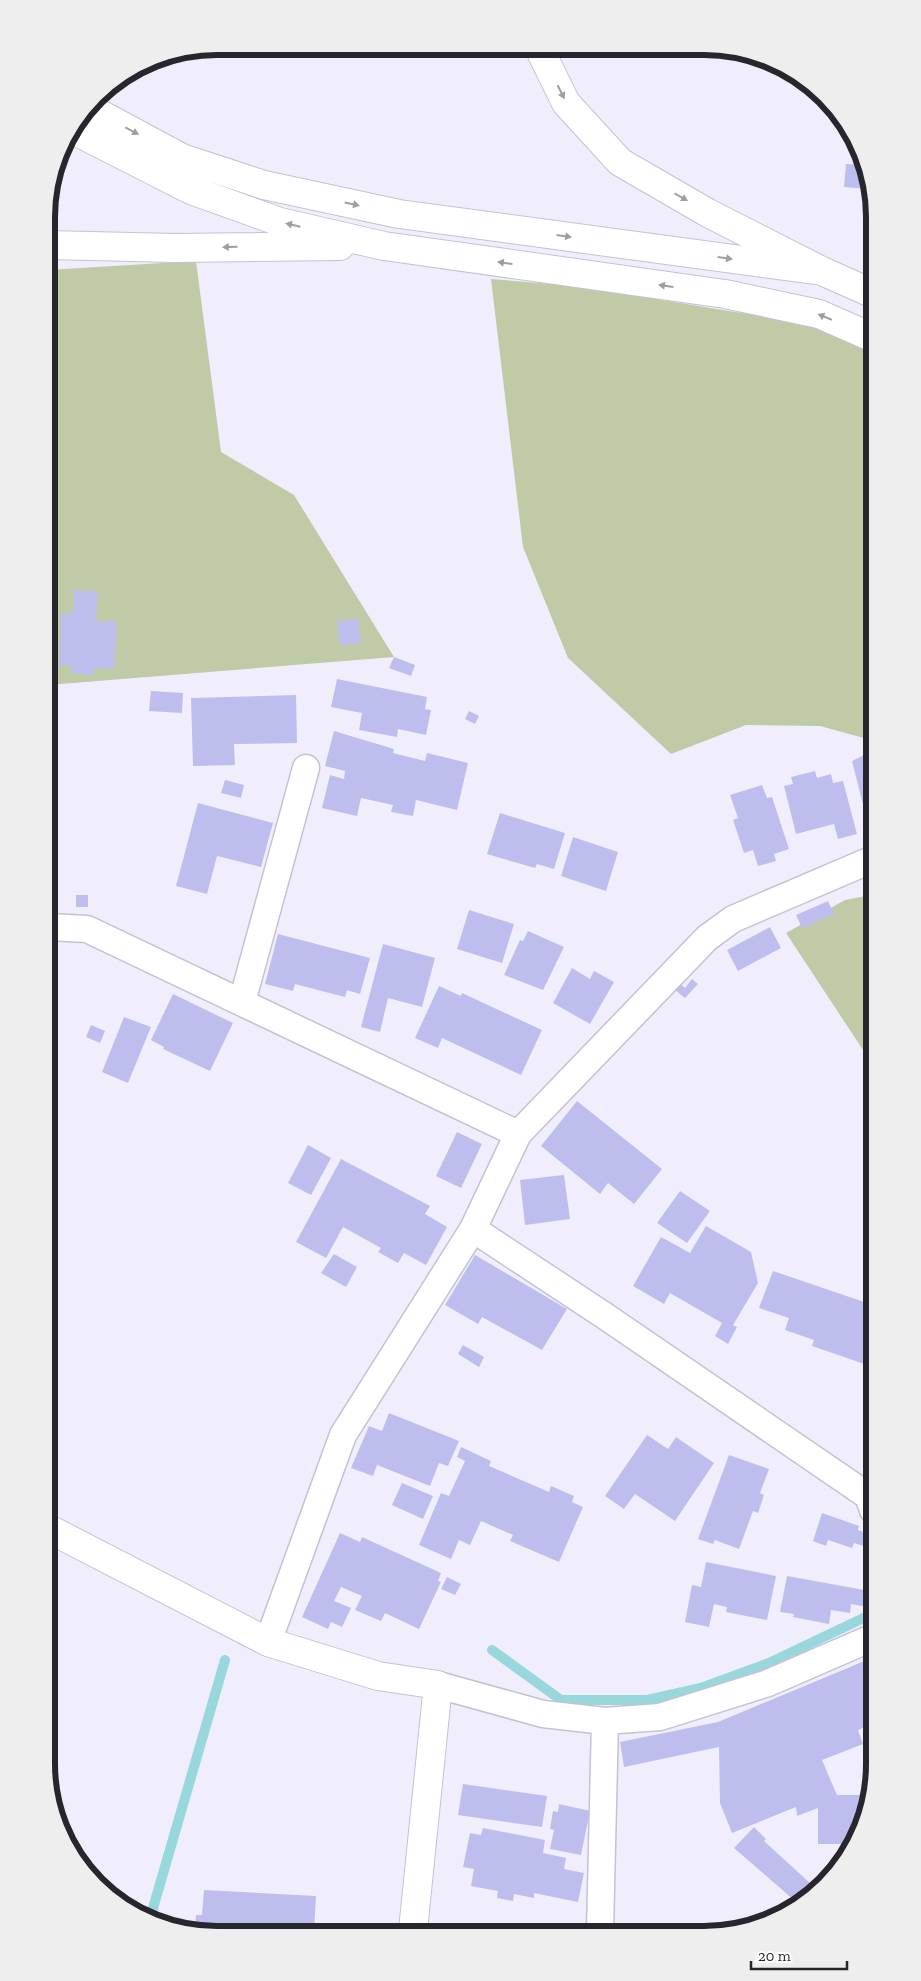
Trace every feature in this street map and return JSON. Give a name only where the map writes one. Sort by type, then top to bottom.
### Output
[{"type":"main road","points":[[542,55],[566,103],[620,162],[708,213],[822,271],[866,291]]},
{"type":"main road","points":[[95,111],[182,158],[264,186],[399,214],[822,271]]},
{"type":"main road","points":[[79,133],[191,190],[280,222],[384,246],[725,294],[820,314],[866,335]]},
{"type":"main road","points":[[55,245],[175,248],[384,246]]},
{"type":"main road","points":[[55,1532],[268,1642],[378,1676],[438,1685],[413,1926]]},
{"type":"street","points":[[242,1002],[306,768]]},
{"type":"street","points":[[268,1642],[343,1434],[473,1229],[518,1134],[707,938],[733,919],[866,862]]},
{"type":"street","points":[[55,927],[87,929],[518,1134]]},
{"type":"street","points":[[473,1229],[605,1316],[866,1495]]},
{"type":"street","points":[[438,1685],[543,1714],[605,1721],[660,1717],[768,1683],[866,1640]]},
{"type":"street","points":[[600,1926],[605,1721]]},
{"type":"green space","points":[[196,261],[221,452],[294,495],[394,657],[55,684],[55,270]]},
{"type":"green space","points":[[491,279],[576,286],[814,325],[866,349],[866,739],[820,726],[746,725],[671,754],[568,658],[523,547]]},
{"type":"green space","points":[[866,896],[866,1054],[786,933],[845,900]]},
{"type":"building","points":[[846,164],[857,165],[863,189],[844,187]]},
{"type":"building","points":[[74,590],[98,591],[96,621],[117,621],[114,669],[95,668],[94,675],[70,673],[71,665],[59,665],[61,613],[73,614]]},
{"type":"building","points":[[358,619],[361,643],[340,645],[337,621]]},
{"type":"building","points":[[394,657],[415,665],[411,676],[389,668]]},
{"type":"building","points":[[337,679],[427,697],[425,709],[431,710],[426,735],[398,729],[397,737],[359,730],[362,713],[331,707]]},
{"type":"building","points":[[151,691],[183,693],[182,713],[149,711]]},
{"type":"building","points":[[296,695],[297,743],[234,744],[235,765],[193,766],[191,698]]},
{"type":"building","points":[[469,711],[479,716],[475,724],[465,719]]},
{"type":"building","points":[[334,731],[394,749],[393,753],[425,761],[427,753],[468,763],[457,810],[416,800],[413,816],[391,812],[393,805],[361,798],[357,816],[322,808],[330,775],[344,779],[345,771],[325,766]]},
{"type":"building","points":[[866,754],[866,816],[852,761]]},
{"type":"building","points":[[815,771],[817,778],[831,774],[833,783],[843,781],[857,834],[838,839],[834,824],[796,834],[784,786],[793,784],[791,777]]},
{"type":"building","points":[[225,780],[244,785],[241,798],[221,793]]},
{"type":"building","points":[[762,785],[767,798],[772,797],[789,849],[774,854],[776,861],[758,866],[753,850],[744,853],[733,820],[738,818],[730,795]]},
{"type":"building","points":[[198,803],[273,823],[261,867],[217,856],[207,894],[176,886]]},
{"type":"building","points":[[500,813],[565,833],[554,869],[537,864],[535,868],[487,854]]},
{"type":"building","points":[[573,837],[618,852],[606,891],[561,876]]},
{"type":"building","points":[[76,895],[88,895],[88,907],[76,907]]},
{"type":"building","points":[[828,901],[834,914],[802,928],[796,915]]},
{"type":"building","points":[[469,910],[514,924],[502,963],[457,949]]},
{"type":"building","points":[[770,927],[781,948],[738,971],[727,950]]},
{"type":"building","points":[[528,931],[564,947],[543,990],[504,975],[520,940],[523,941]]},
{"type":"building","points":[[278,934],[370,958],[360,994],[347,990],[345,997],[295,984],[293,991],[265,984]]},
{"type":"building","points":[[383,944],[435,958],[422,1007],[388,998],[380,1032],[361,1027]]},
{"type":"building","points":[[572,968],[590,979],[594,971],[614,982],[590,1024],[553,1003]]},
{"type":"building","points":[[692,979],[698,984],[685,998],[674,989],[679,983],[685,988]]},
{"type":"building","points":[[439,986],[461,996],[462,993],[542,1030],[521,1075],[442,1038],[438,1048],[415,1038]]},
{"type":"building","points":[[173,994],[233,1023],[210,1071],[163,1049],[164,1047],[151,1040]]},
{"type":"building","points":[[124,1017],[151,1027],[128,1083],[102,1072]]},
{"type":"building","points":[[91,1025],[105,1031],[100,1043],[86,1037]]},
{"type":"building","points":[[577,1101],[662,1169],[634,1204],[608,1183],[600,1194],[541,1146]]},
{"type":"building","points":[[457,1132],[482,1144],[461,1188],[436,1176]]},
{"type":"building","points":[[308,1145],[331,1158],[311,1195],[288,1183]]},
{"type":"building","points":[[341,1159],[430,1206],[425,1214],[447,1227],[426,1265],[404,1253],[398,1263],[378,1252],[381,1248],[343,1227],[326,1258],[296,1242]]},
{"type":"building","points":[[564,1175],[570,1219],[525,1225],[520,1180]]},
{"type":"building","points":[[680,1191],[710,1211],[687,1243],[657,1223]]},
{"type":"building","points":[[706,1226],[751,1252],[758,1283],[733,1325],[737,1327],[728,1344],[715,1336],[722,1323],[670,1293],[664,1304],[633,1286],[661,1237],[690,1253]]},
{"type":"building","points":[[334,1254],[357,1267],[346,1287],[321,1273]]},
{"type":"building","points":[[475,1255],[567,1309],[542,1350],[482,1317],[478,1324],[445,1305]]},
{"type":"building","points":[[773,1271],[866,1303],[866,1365],[812,1346],[814,1340],[785,1330],[789,1318],[759,1308]]},
{"type":"building","points":[[463,1345],[484,1357],[479,1367],[458,1354]]},
{"type":"building","points":[[389,1413],[459,1441],[448,1466],[439,1463],[430,1486],[377,1465],[373,1476],[351,1468],[369,1426],[382,1431]]},
{"type":"building","points":[[647,1435],[668,1449],[676,1437],[714,1463],[675,1521],[635,1494],[624,1509],[605,1496]]},
{"type":"building","points":[[461,1447],[491,1461],[489,1466],[549,1492],[551,1486],[574,1496],[572,1502],[583,1507],[559,1562],[510,1541],[513,1535],[481,1521],[470,1545],[459,1540],[451,1559],[419,1545],[441,1493],[449,1496],[465,1461],[457,1457]]},
{"type":"building","points":[[729,1455],[769,1469],[760,1493],[764,1495],[758,1513],[753,1511],[739,1549],[715,1540],[713,1544],[698,1539]]},
{"type":"building","points":[[402,1483],[433,1496],[423,1519],[392,1505]]},
{"type":"building","points":[[822,1513],[859,1526],[858,1530],[866,1533],[866,1547],[854,1543],[852,1548],[828,1540],[826,1546],[813,1541]]},
{"type":"building","points":[[340,1533],[360,1542],[362,1537],[441,1573],[438,1581],[441,1582],[419,1629],[385,1613],[381,1621],[355,1610],[362,1596],[341,1587],[334,1601],[351,1608],[342,1627],[331,1622],[328,1629],[302,1617]]},
{"type":"building","points":[[706,1562],[776,1576],[767,1620],[726,1612],[727,1607],[714,1604],[709,1627],[685,1622],[692,1585],[701,1587]]},
{"type":"building","points":[[787,1576],[866,1590],[866,1607],[851,1604],[850,1613],[831,1610],[829,1624],[793,1617],[794,1614],[780,1612]]},
{"type":"building","points":[[447,1577],[461,1584],[455,1595],[441,1589]]},
{"type":"building","points":[[866,1660],[866,1726],[858,1730],[863,1744],[822,1760],[837,1795],[863,1795],[854,1826],[845,1844],[818,1844],[818,1808],[797,1816],[796,1807],[732,1833],[720,1803],[719,1747],[624,1767],[620,1742],[718,1722]]},
{"type":"building","points":[[463,1784],[547,1796],[542,1827],[458,1815]]},
{"type":"building","points":[[559,1804],[590,1811],[581,1855],[550,1849],[554,1830],[550,1829],[553,1811],[558,1812]]},
{"type":"building","points":[[754,1827],[766,1839],[764,1841],[811,1884],[793,1899],[734,1848]]},
{"type":"building","points":[[483,1828],[545,1840],[543,1853],[566,1858],[564,1869],[584,1873],[578,1902],[534,1893],[534,1898],[514,1894],[513,1901],[497,1898],[498,1891],[471,1886],[474,1869],[463,1867],[470,1833],[481,1835]]},
{"type":"building","points":[[204,1890],[316,1896],[314,1926],[195,1925],[196,1915],[202,1915]]},
{"type":"waterway","points":[[492,1650],[561,1700],[647,1700],[701,1688],[769,1663],[866,1617]]},
{"type":"waterway","points":[[152,1912],[225,1660]]}]
